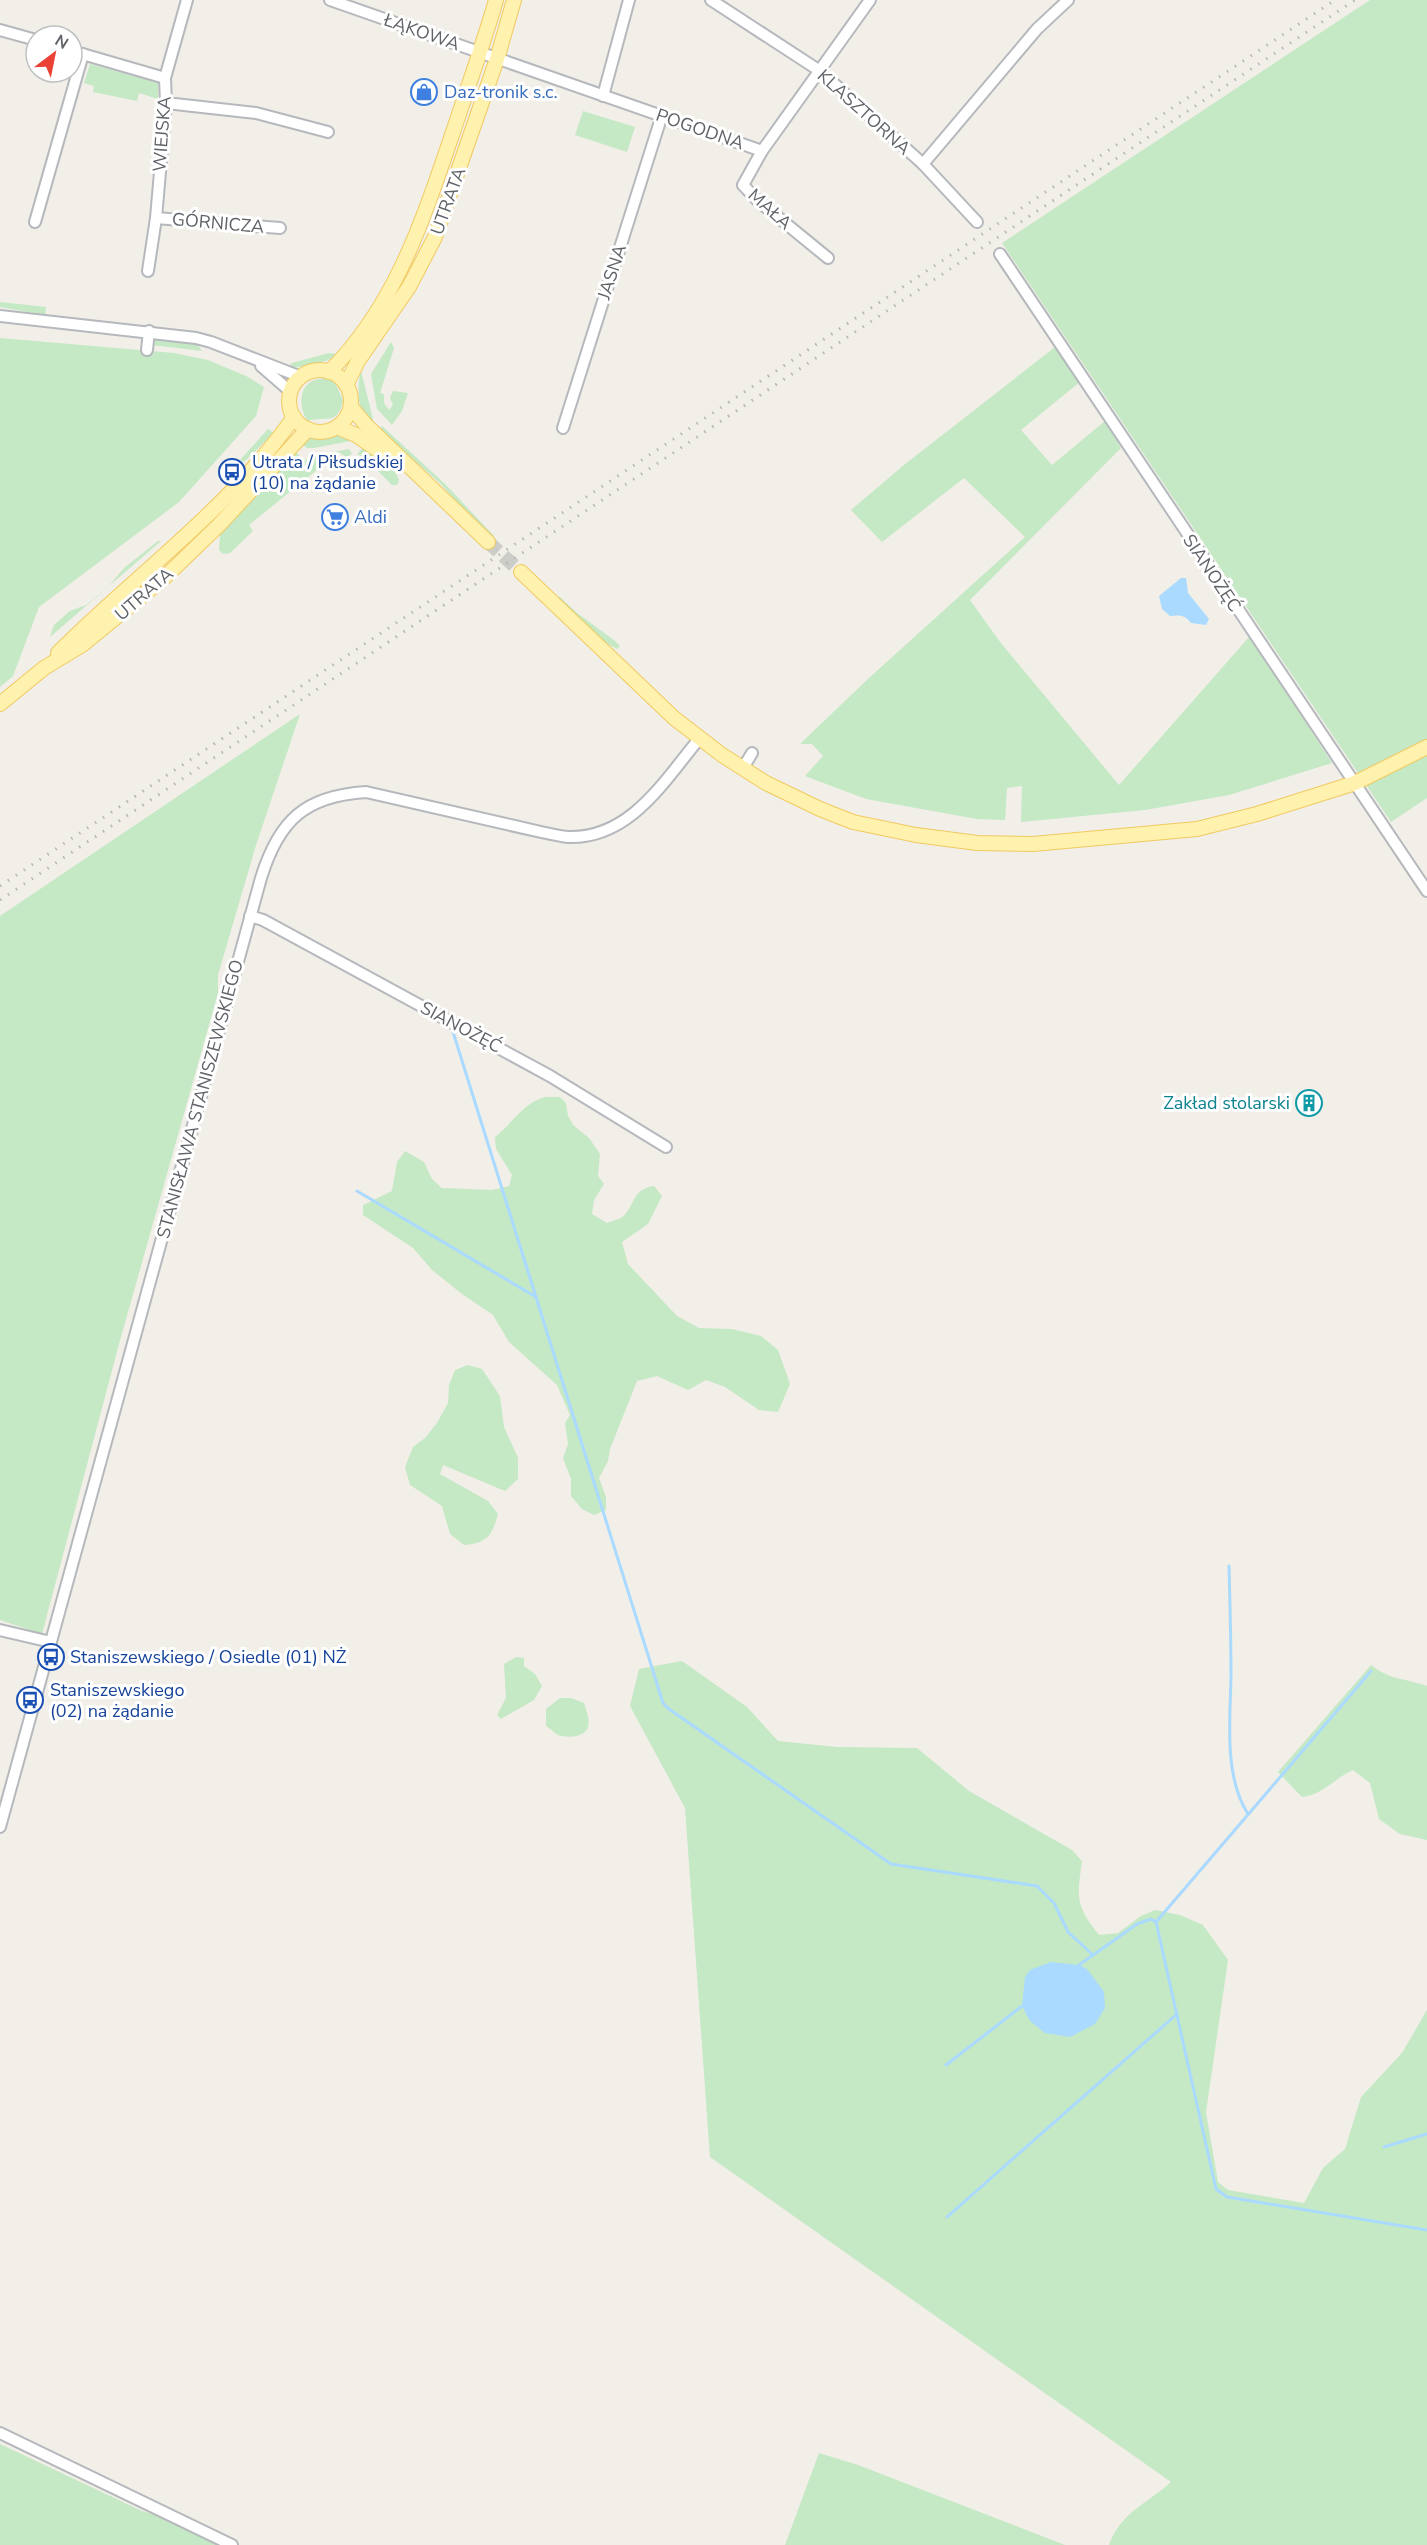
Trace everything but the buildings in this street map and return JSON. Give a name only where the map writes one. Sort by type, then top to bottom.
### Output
[{"type":"main road","name":"UTRATA","points":[[329,372],[365,329],[391,290],[411,250],[496,0]]},
{"type":"main road","name":"UTRATA","points":[[346,385],[358,361],[409,287],[432,244],[497,59],[514,0]]},
{"type":"main road","points":[[319,371],[329,372],[346,385],[350,393],[351,407],[347,417],[337,427],[324,432],[308,429],[294,417],[291,409],[291,392],[301,377],[319,371]]},
{"type":"main road","points":[[351,407],[366,425],[488,542]]},
{"type":"main road","name":"UTRATA","points":[[0,704],[44,668],[90,622],[205,519],[282,434],[294,417]]},
{"type":"main road","points":[[337,427],[356,435],[440,496]]},
{"type":"main road","name":"UTRATA","points":[[44,668],[82,645],[164,578],[219,525],[308,429]]},
{"type":"main road","points":[[521,572],[699,739],[743,768],[790,795],[853,822],[938,839],[1013,844],[1066,842],[1197,829],[1257,814],[1355,783],[1427,747]]},
{"type":"street","name":"WIEJSKA","points":[[148,271],[156,218],[166,104],[165,78],[187,0]]},
{"type":"street","name":"ŁĄKOWA","points":[[330,0],[497,59]]},
{"type":"street","points":[[603,96],[629,0]]},
{"type":"street","name":"KLASZTORNA","points":[[711,0],[820,71],[923,164],[1037,29],[1068,0]]},
{"type":"street","name":"POGODNA","points":[[497,59],[762,151],[870,0]]},
{"type":"street","points":[[0,30],[24,37]]},
{"type":"street","points":[[84,54],[165,78]]},
{"type":"street","points":[[35,222],[69,84]]},
{"type":"street","points":[[166,104],[256,113],[328,132]]},
{"type":"street","name":"JASNA","points":[[563,428],[662,116]]},
{"type":"street","name":"MAŁA","points":[[762,151],[744,185],[757,200],[828,258]]},
{"type":"street","points":[[923,164],[977,222]]},
{"type":"street","name":"GÓRNICZA","points":[[156,218],[280,228]]},
{"type":"street","name":"SIANOŻĘĆ","points":[[1000,254],[1427,891]]},
{"type":"street","points":[[0,316],[149,332],[211,342],[301,377]]},
{"type":"street","points":[[147,350],[149,332]]},
{"type":"street","points":[[254,360],[291,392]]},
{"type":"street","name":"STANISŁAWA STANISZEWSKIEGO","points":[[0,1827],[250,916],[264,869],[277,839],[296,816],[317,802],[340,794],[366,792],[541,832],[568,837],[593,835],[625,822],[647,801],[699,739]]},
{"type":"street","points":[[743,768],[752,753]]},
{"type":"street","name":"SIANOŻĘĆ","points":[[250,916],[263,920],[550,1076],[666,1147]]},
{"type":"street","points":[[0,1630],[51,1642]]},
{"type":"street","points":[[0,2433],[232,2545]]},
{"type":"green space","points":[[1370,0],[1427,0],[1427,798],[1391,822],[1002,243]]},
{"type":"green space","points":[[90,64],[158,83],[158,99],[139,93],[137,101],[93,92],[94,86],[84,83]]},
{"type":"green space","points":[[583,111],[635,127],[627,152],[575,135]]},
{"type":"green space","points":[[0,302],[46,307],[45,315],[0,307]]},
{"type":"green space","points":[[0,338],[174,353],[208,360],[246,376],[264,387],[256,416],[179,502],[39,607],[13,676],[0,687]]},
{"type":"green space","points":[[157,338],[196,343],[202,351],[152,345]]},
{"type":"green space","points":[[391,342],[394,348],[380,393],[384,394],[384,403],[389,410],[393,405],[390,398],[393,391],[408,393],[402,411],[392,425],[377,409],[371,374]]},
{"type":"green space","points":[[1055,347],[1081,381],[1021,430],[1052,465],[1105,421],[1121,448],[970,600],[1000,642],[1119,785],[1250,636],[1332,763],[1229,795],[1145,810],[1021,822],[1022,786],[1007,788],[1005,820],[977,819],[866,799],[805,776],[823,756],[812,744],[800,744],[869,678],[1025,537],[964,478],[882,542],[851,510],[904,465]]},
{"type":"green space","points":[[329,353],[338,354],[314,364],[288,367],[292,363]]},
{"type":"green space","points":[[361,371],[372,422],[363,412],[359,402]]},
{"type":"green space","points":[[333,378],[343,400],[338,414],[330,418],[308,421],[301,403],[303,391],[311,381]]},
{"type":"green space","points":[[382,426],[445,484],[494,536],[492,538],[441,484],[379,429]]},
{"type":"green space","points":[[268,429],[274,433],[244,462],[240,460]]},
{"type":"green space","points":[[338,436],[356,440],[314,448],[307,448],[301,443],[311,438]]},
{"type":"green space","points":[[365,446],[396,473],[399,480],[397,485],[392,485],[365,458],[357,454]]},
{"type":"green space","points":[[349,449],[352,454],[346,457],[339,452],[249,525],[253,531],[230,553],[223,554],[219,550],[220,534],[294,450],[304,461],[313,456]]},
{"type":"green space","points":[[161,541],[109,586],[124,568]]},
{"type":"green space","points":[[108,587],[50,637],[54,625],[70,611],[86,605]]},
{"type":"green space","points":[[559,596],[620,646],[617,649],[601,640],[559,600]]},
{"type":"green space","points":[[300,714],[256,845],[218,975],[218,993],[119,1344],[42,1634],[0,1620],[0,916]]},
{"type":"green space","points":[[545,1097],[560,1097],[566,1103],[568,1116],[573,1125],[589,1138],[600,1154],[598,1176],[604,1184],[594,1200],[592,1214],[607,1223],[621,1218],[637,1195],[647,1188],[654,1186],[662,1196],[648,1224],[622,1242],[628,1264],[677,1316],[699,1328],[732,1329],[761,1336],[778,1350],[790,1384],[778,1412],[759,1410],[725,1387],[706,1380],[688,1390],[657,1376],[637,1381],[610,1449],[608,1461],[599,1478],[606,1497],[606,1510],[594,1515],[582,1509],[571,1496],[571,1479],[563,1458],[568,1444],[565,1423],[570,1415],[557,1385],[509,1342],[493,1315],[432,1270],[413,1248],[363,1215],[363,1205],[392,1191],[397,1162],[405,1151],[424,1162],[432,1179],[442,1188],[492,1190],[509,1186],[512,1175],[496,1149],[495,1137],[530,1104]]},
{"type":"green space","points":[[468,1365],[482,1369],[500,1396],[504,1427],[518,1458],[518,1479],[505,1491],[443,1465],[440,1474],[488,1501],[498,1514],[491,1533],[487,1537],[464,1545],[450,1534],[442,1506],[410,1485],[405,1467],[413,1447],[425,1438],[437,1423],[448,1403],[449,1385],[455,1370]]},
{"type":"green space","points":[[516,1657],[524,1658],[524,1666],[535,1674],[542,1686],[534,1700],[501,1719],[497,1715],[506,1698],[504,1664]]},
{"type":"green space","points":[[682,1661],[747,1707],[778,1741],[837,1747],[917,1748],[969,1791],[1072,1850],[1082,1861],[1079,1893],[1082,1908],[1099,1935],[1118,1933],[1141,1916],[1155,1910],[1180,1915],[1203,1925],[1228,1960],[1206,2112],[1218,2182],[1228,2190],[1304,2203],[1323,2168],[1345,2149],[1361,2097],[1402,2053],[1427,2010],[1427,2545],[1109,2545],[1127,2517],[1171,2482],[710,2157],[685,1808],[630,1706],[639,1669]]},
{"type":"green space","points":[[1371,1665],[1391,1676],[1427,1686],[1427,1840],[1400,1834],[1379,1819],[1370,1783],[1353,1770],[1322,1790],[1302,1797],[1278,1772]]},
{"type":"green space","points":[[560,1698],[571,1698],[584,1703],[588,1715],[586,1731],[570,1737],[561,1736],[546,1726],[546,1709]]},
{"type":"green space","points":[[0,2444],[142,2511],[190,2525],[232,2545],[0,2545]]},
{"type":"green space","points":[[819,2453],[858,2465],[1065,2545],[785,2545]]},
{"type":"water","points":[[1181,578],[1186,578],[1188,593],[1209,619],[1206,625],[1191,623],[1182,616],[1170,616],[1162,609],[1159,596]]},
{"type":"water","points":[[1051,1962],[1079,1965],[1087,1969],[1104,1992],[1105,2008],[1095,2024],[1070,2037],[1045,2033],[1030,2021],[1022,2006],[1025,1977],[1030,1970]]},
{"type":"waterway","points":[[453,1032],[663,1703],[891,1864],[1037,1886],[1054,1903],[1068,1932],[1093,1955]]},
{"type":"waterway","points":[[357,1191],[536,1297]]},
{"type":"waterway","points":[[1229,1566],[1230,1748],[1235,1783],[1248,1814]]},
{"type":"waterway","points":[[1156,1922],[1371,1671]]},
{"type":"waterway","points":[[1079,1965],[1137,1924],[1151,1919],[1156,1922],[1216,2189],[1227,2197],[1427,2230]]},
{"type":"waterway","points":[[946,2065],[1022,2006]]},
{"type":"waterway","points":[[947,2217],[1177,2014]]},
{"type":"waterway","points":[[1384,2147],[1427,2134]]},
{"type":"tunnel","points":[[488,542],[521,572]]},
{"type":"railway","points":[[0,886],[1335,0]]},
{"type":"railway","points":[[0,900],[1355,0]]},
{"type":"place","name":"Daz-tronik s.c.","points":[[424,92]]},
{"type":"place","name":"Utrata / Piłsudskiej (10) na żądanie","points":[[232,472]]},
{"type":"place","name":"Aldi","points":[[335,517]]},
{"type":"place","name":"Zakład stolarski","points":[[1309,1103]]},
{"type":"place","name":"Staniszewskiego / Osiedle (01) NŻ","points":[[51,1657]]},
{"type":"place","name":"Staniszewskiego (02) na żądanie","points":[[30,1700]]}]
